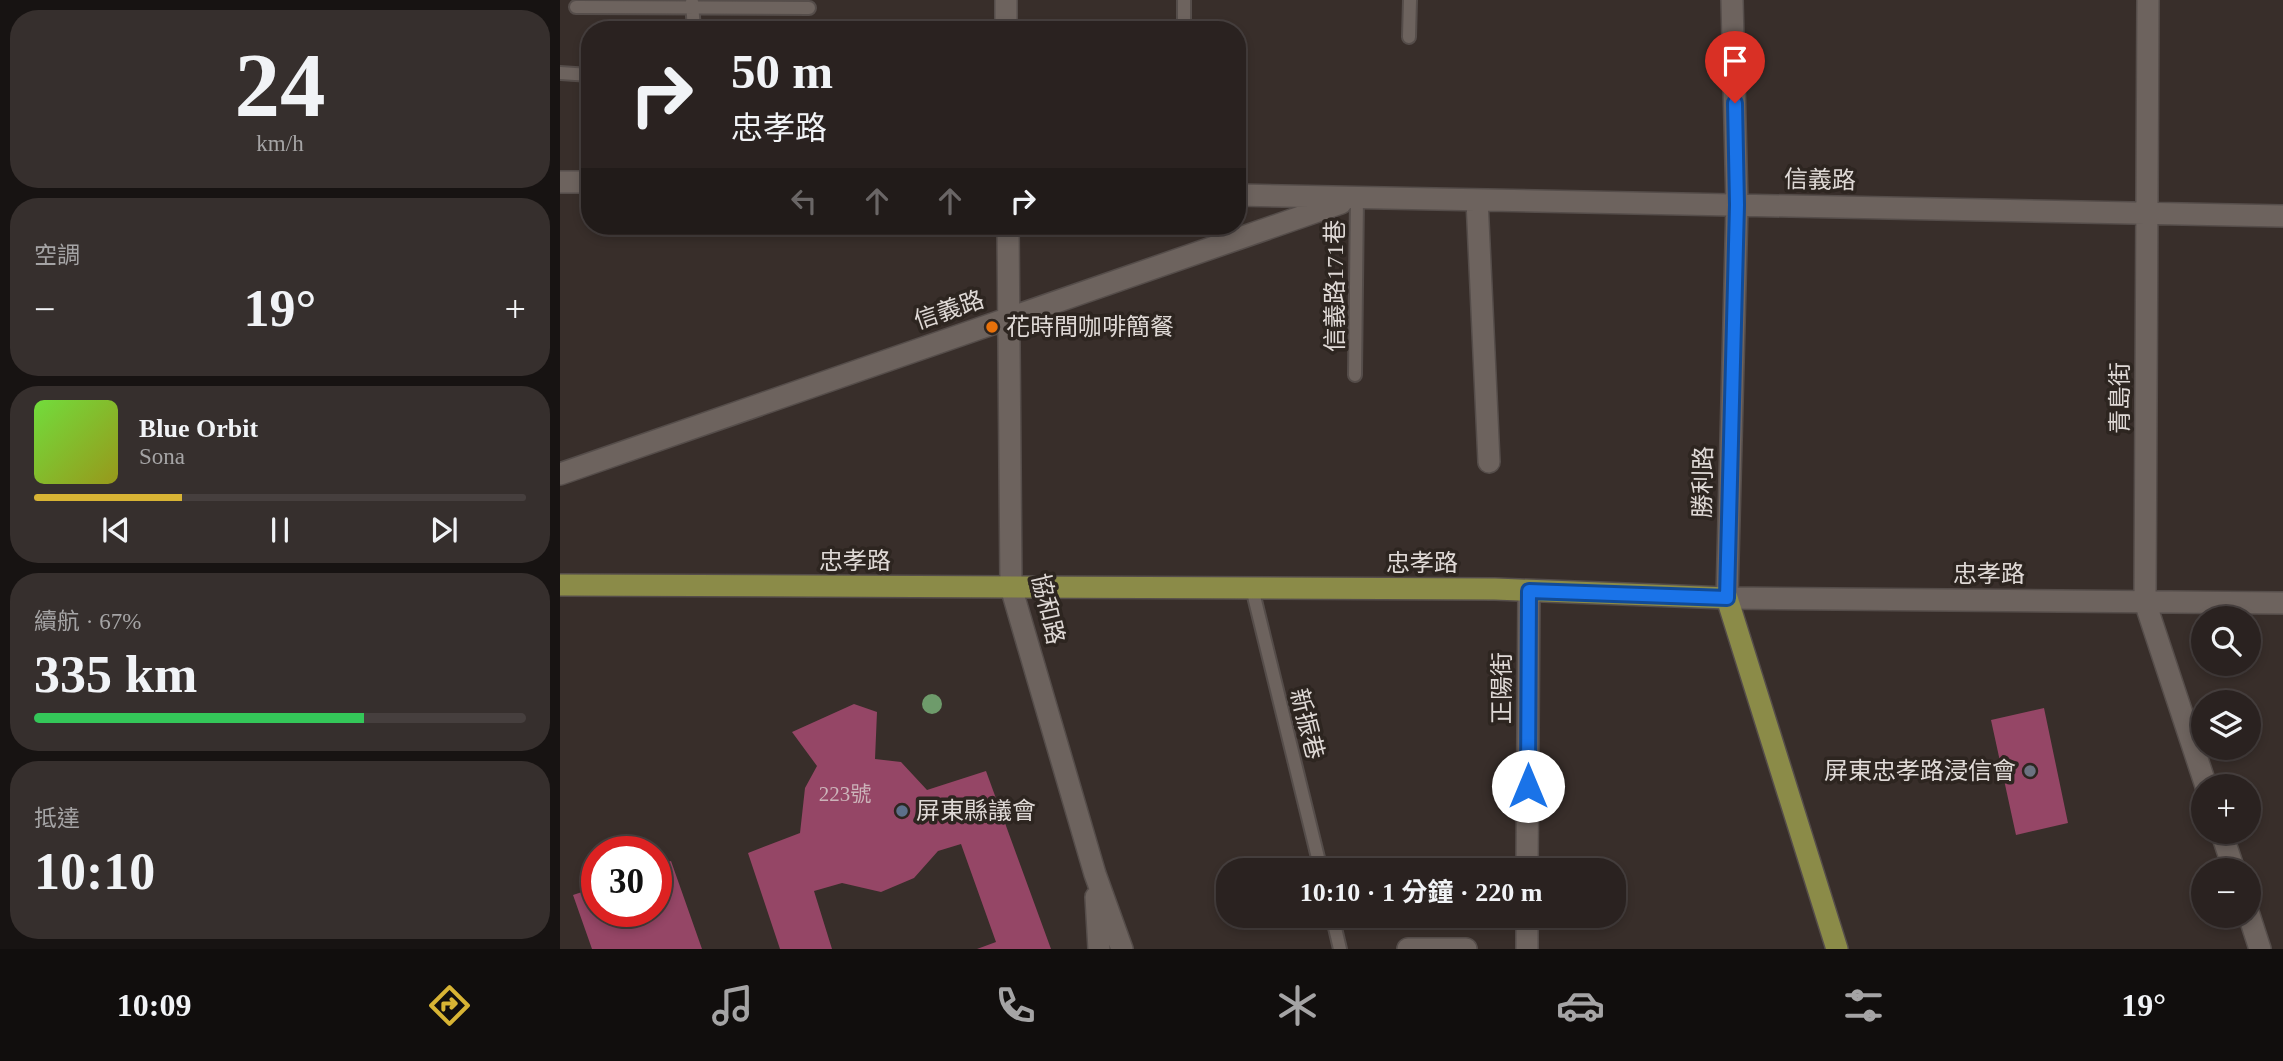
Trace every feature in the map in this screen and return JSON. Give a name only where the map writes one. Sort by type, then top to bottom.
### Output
[{"type":"main road","name":"忠孝路","points":[[560,585],[1529,591],[1727,598]]},
{"type":"main road","name":"勝利路","points":[[1727,598],[1837,949]]},
{"type":"street","points":[[1006,0],[1006,21]]},
{"type":"street","name":"勝利路","points":[[1727,598],[1737,205],[1732,0]]},
{"type":"street","name":"青島街","points":[[2148,0],[2145,602],[2202,774]]},
{"type":"street","points":[[560,182],[581,182]]},
{"type":"street","name":"信義路","points":[[1246,195],[2283,216]]},
{"type":"street","name":"信義路","points":[[560,474],[1357,197]]},
{"type":"street","points":[[1477,200],[1489,462]]},
{"type":"street","name":"協和路","points":[[1008,235],[1012,587],[1095,874],[1122,949]]},
{"type":"street","name":"正陽街","points":[[1527,858],[1529,591]]},
{"type":"street","name":"忠孝路","points":[[1727,598],[2283,603]]},
{"type":"street","points":[[1095,874],[1099,949]]},
{"type":"street","points":[[1527,928],[1527,949]]},
{"type":"street","points":[[2253,928],[2260,949]]},
{"type":"street","points":[[1408,949],[1466,949]]},
{"type":"lane","points":[[1184,0],[1184,21]]},
{"type":"lane","points":[[1409,37],[1410,0]]},
{"type":"lane","points":[[576,7],[692,4],[809,8]]},
{"type":"lane","points":[[560,74],[581,75]]},
{"type":"lane","name":"信義路171巷","points":[[1355,375],[1357,197]]},
{"type":"lane","name":"新振巷","points":[[1252,588],[1318,858]]},
{"type":"lane","points":[[1335,928],[1340,949]]},
{"type":"building","name":"屏東縣議會","points":[[854,704],[877,712],[875,759],[901,762],[927,790],[986,771],[1051,949],[977,949],[996,942],[961,844],[938,851],[914,878],[881,892],[842,883],[814,891],[832,949],[780,949],[748,853],[800,833],[805,788],[817,766],[792,732]]},
{"type":"building","name":"屏東忠孝路浸信會","points":[[2044,708],[2068,823],[2016,835],[1991,720]]},
{"type":"building","points":[[672,864],[702,949],[592,949],[584,927],[672,927]]},
{"type":"building","points":[[581,892],[581,918],[573,895]]},
{"type":"place","name":"花時間咖啡簡餐","points":[[992,327]]},
{"type":"place","name":"屏東忠孝路浸信會","points":[[2030,771]]},
{"type":"place","name":"屏東縣議會","points":[[902,811]]},
{"type":"route","points":[[1528,786],[1529,591],[1727,598],[1737,205],[1735,103]]}]
